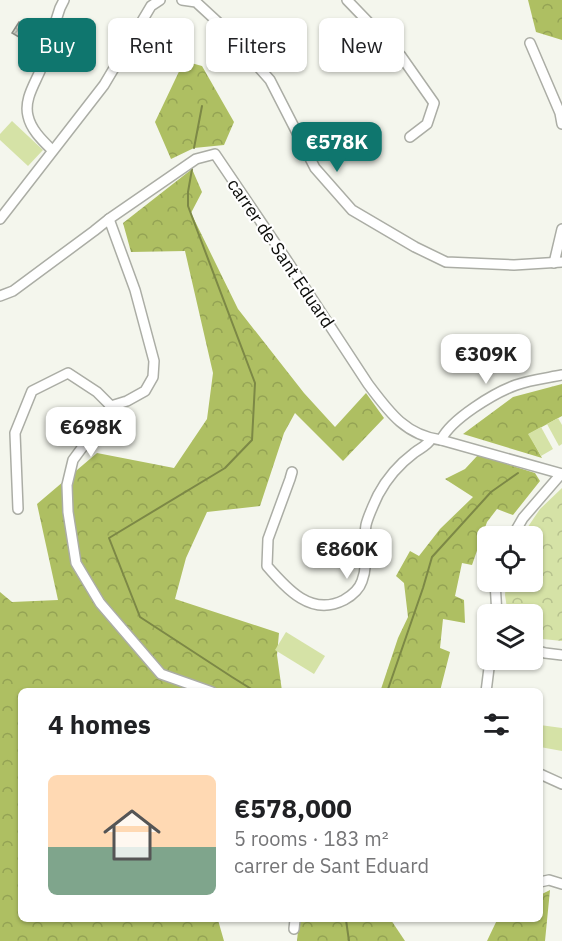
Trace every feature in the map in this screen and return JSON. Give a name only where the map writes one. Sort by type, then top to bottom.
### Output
[{"type":"street","points":[[52,150],[36,133],[28,117],[27,105],[64,0]]},
{"type":"street","points":[[0,219],[104,85],[151,6],[160,0]]},
{"type":"street","points":[[182,0],[196,2],[222,26],[270,80],[315,168],[352,210],[415,247],[446,262],[514,265],[558,262],[562,229]]},
{"type":"street","points":[[347,0],[401,56],[434,103],[427,124],[410,137]]},
{"type":"street","points":[[530,43],[560,113],[562,124]]},
{"type":"street","name":"carrer de Sant Eduard","points":[[0,296],[13,291],[109,219],[196,159],[215,154],[368,384],[381,402],[405,427],[431,439],[561,474]]},
{"type":"street","points":[[109,219],[135,290],[154,361],[153,377],[145,391],[111,406],[73,460],[67,485],[68,512],[76,563],[100,603],[161,674],[201,688]]},
{"type":"street","points":[[18,509],[15,432],[32,391],[68,373],[97,392],[111,406]]},
{"type":"street","points":[[441,440],[444,433],[456,421],[502,391],[518,384],[562,375]]},
{"type":"street","points":[[292,472],[268,539],[267,566],[287,589],[312,604],[324,606],[336,604],[354,594],[362,580],[366,560],[366,524],[388,476],[428,444],[431,439]]},
{"type":"street","points":[[518,526],[561,474]]},
{"type":"street","points":[[543,652],[562,655]]},
{"type":"street","points":[[486,688],[489,670]]},
{"type":"street","points":[[543,775],[562,784]]},
{"type":"street","points":[[543,881],[549,880],[562,884]]},
{"type":"green space","points":[[528,0],[562,0],[562,40],[536,32]]},
{"type":"green space","points":[[194,64],[202,66],[234,122],[224,145],[194,148],[171,159],[155,122],[179,72],[194,72]]},
{"type":"green space","points":[[12,121],[43,150],[28,166],[0,140],[0,134]]},
{"type":"green space","points":[[192,169],[202,192],[191,213],[238,309],[304,393],[335,427],[366,393],[384,418],[343,461],[295,413],[284,433],[260,506],[207,512],[186,558],[175,599],[279,633],[277,655],[282,688],[18,688],[18,922],[219,922],[224,941],[0,941],[0,592],[12,602],[58,600],[37,504],[97,453],[174,468],[207,419],[213,373],[185,251],[131,252],[123,223]]},
{"type":"green space","points":[[562,384],[562,416],[529,434],[542,458],[463,434],[513,397]]},
{"type":"green space","points":[[558,418],[562,425],[562,444],[559,446],[547,424]]},
{"type":"green space","points":[[541,427],[553,449],[541,456],[528,434]]},
{"type":"green space","points":[[478,455],[535,473],[540,481],[513,515],[497,509],[486,526],[477,526],[477,551],[472,565],[462,563],[455,596],[464,600],[465,623],[443,619],[440,648],[450,652],[441,688],[381,688],[398,638],[408,617],[404,583],[396,576],[410,551],[419,556],[440,529],[473,497],[445,479],[465,469]]},
{"type":"green space","points":[[562,488],[562,641],[543,639],[543,604],[506,604],[505,592],[543,592],[543,526],[528,526],[540,509]]},
{"type":"green space","points":[[286,632],[325,656],[314,674],[275,650]]},
{"type":"green space","points":[[543,725],[562,728],[562,751],[543,748]]},
{"type":"green space","points":[[550,890],[545,941],[487,941],[496,922],[543,922],[543,894]]},
{"type":"green space","points":[[299,922],[392,922],[405,941],[297,941]]},
{"type":"building","points":[[18,24],[18,36],[12,33]]},
{"type":"waterway","points":[[194,148],[202,106]]},
{"type":"waterway","points":[[192,169],[188,206],[255,383],[252,440],[225,468],[109,538],[140,617],[250,688]]},
{"type":"waterway","points":[[388,688],[432,557],[491,492],[518,473]]},
{"type":"waterway","points":[[346,922],[349,941]]}]
